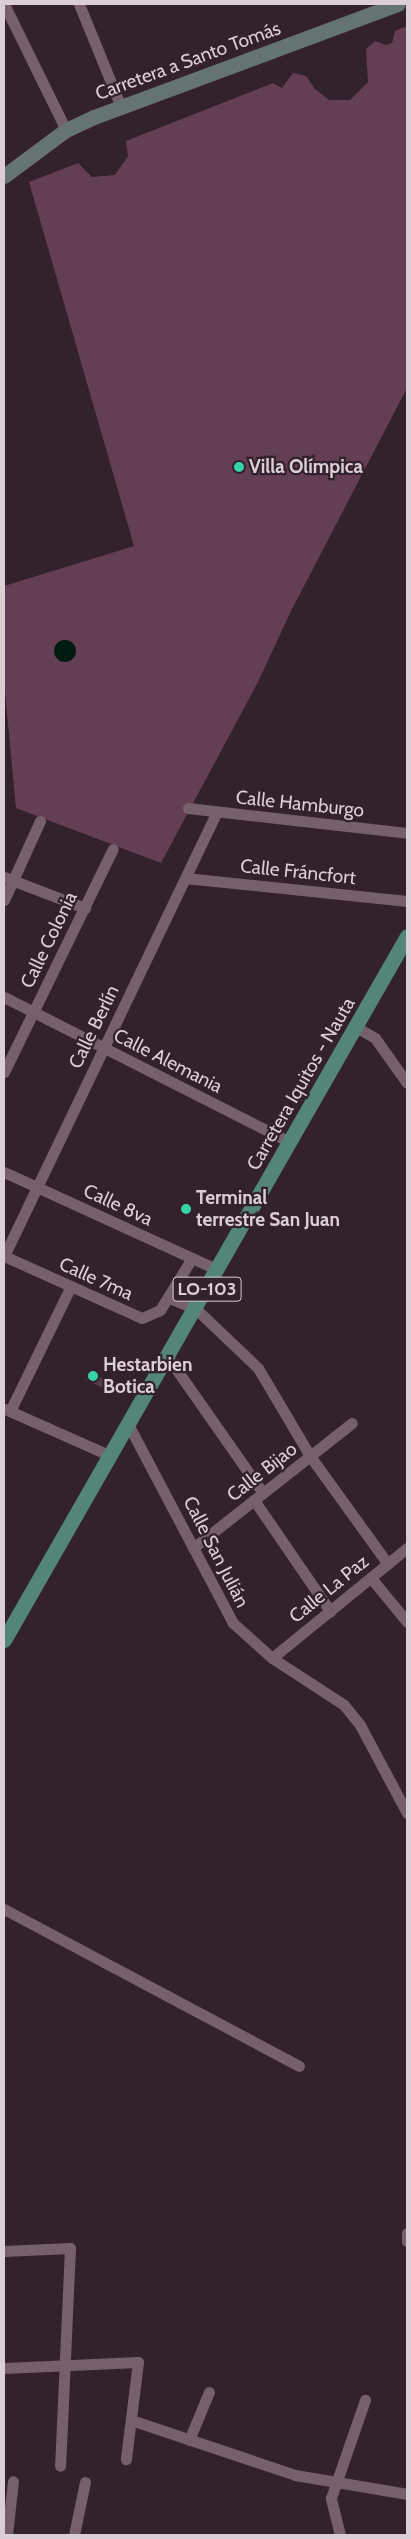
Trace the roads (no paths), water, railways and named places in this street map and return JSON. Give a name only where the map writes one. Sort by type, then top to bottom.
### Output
[{"type":"main road","name":"Carretera Iquitos - Nauta","points":[[4,1640],[167,1356],[196,1309],[407,936]]},
{"type":"street","points":[[4,4],[66,130]]},
{"type":"street","points":[[79,4],[120,106]]},
{"type":"street","name":"Carretera a Santo Tomás","points":[[4,176],[66,130],[120,106],[398,4]]},
{"type":"street","name":"Calle Hamburgo","points":[[188,808],[407,833]]},
{"type":"street","name":"Calle Berlín","points":[[4,1256],[216,812]]},
{"type":"street","points":[[4,900],[8,879],[40,821]]},
{"type":"street","name":"Calle Colonia","points":[[4,1072],[113,849]]},
{"type":"street","name":"Calle Fráncfort","points":[[185,878],[407,901]]},
{"type":"street","points":[[8,879],[84,908]]},
{"type":"street","name":"Calle Alemania","points":[[4,996],[290,1142]]},
{"type":"street","points":[[356,1027],[375,1038],[407,1083]]},
{"type":"street","name":"Calle 8va","points":[[4,1172],[218,1270]]},
{"type":"street","name":"Calle 7ma","points":[[4,1256],[70,1288],[142,1318],[152,1317],[169,1298],[192,1258]]},
{"type":"street","points":[[70,1288],[7,1410],[110,1456]]},
{"type":"street","points":[[169,1298],[196,1309],[258,1368],[310,1456],[388,1564]]},
{"type":"street","points":[[167,1356],[330,1611]]},
{"type":"street","name":"Calle Bijao","points":[[193,1548],[352,1423]]},
{"type":"street","name":"Calle San Julián","points":[[128,1424],[233,1623],[272,1658],[344,1704],[360,1725],[407,1812]]},
{"type":"street","name":"Calle La Paz","points":[[272,1658],[407,1548]]},
{"type":"street","points":[[371,1578],[407,1622]]},
{"type":"street","points":[[4,1909],[298,2066]]},
{"type":"street","points":[[407,2233],[407,2242]]},
{"type":"street","points":[[4,2251],[70,2248],[60,2466]]},
{"type":"street","points":[[4,2368],[138,2362],[126,2459]]},
{"type":"street","points":[[189,2440],[209,2392]]},
{"type":"street","points":[[340,2535],[332,2512],[335,2482],[365,2400]]},
{"type":"street","points":[[131,2420],[295,2476],[407,2494]]},
{"type":"street","points":[[7,2535],[13,2481]]},
{"type":"street","points":[[74,2535],[85,2482]]},
{"type":"place","name":"Villa Olímpica","points":[[239,467]]},
{"type":"place","name":"Terminal terrestre San Juan","points":[[186,1209]]},
{"type":"place","name":"Hestarbien Botica","points":[[93,1376]]}]
